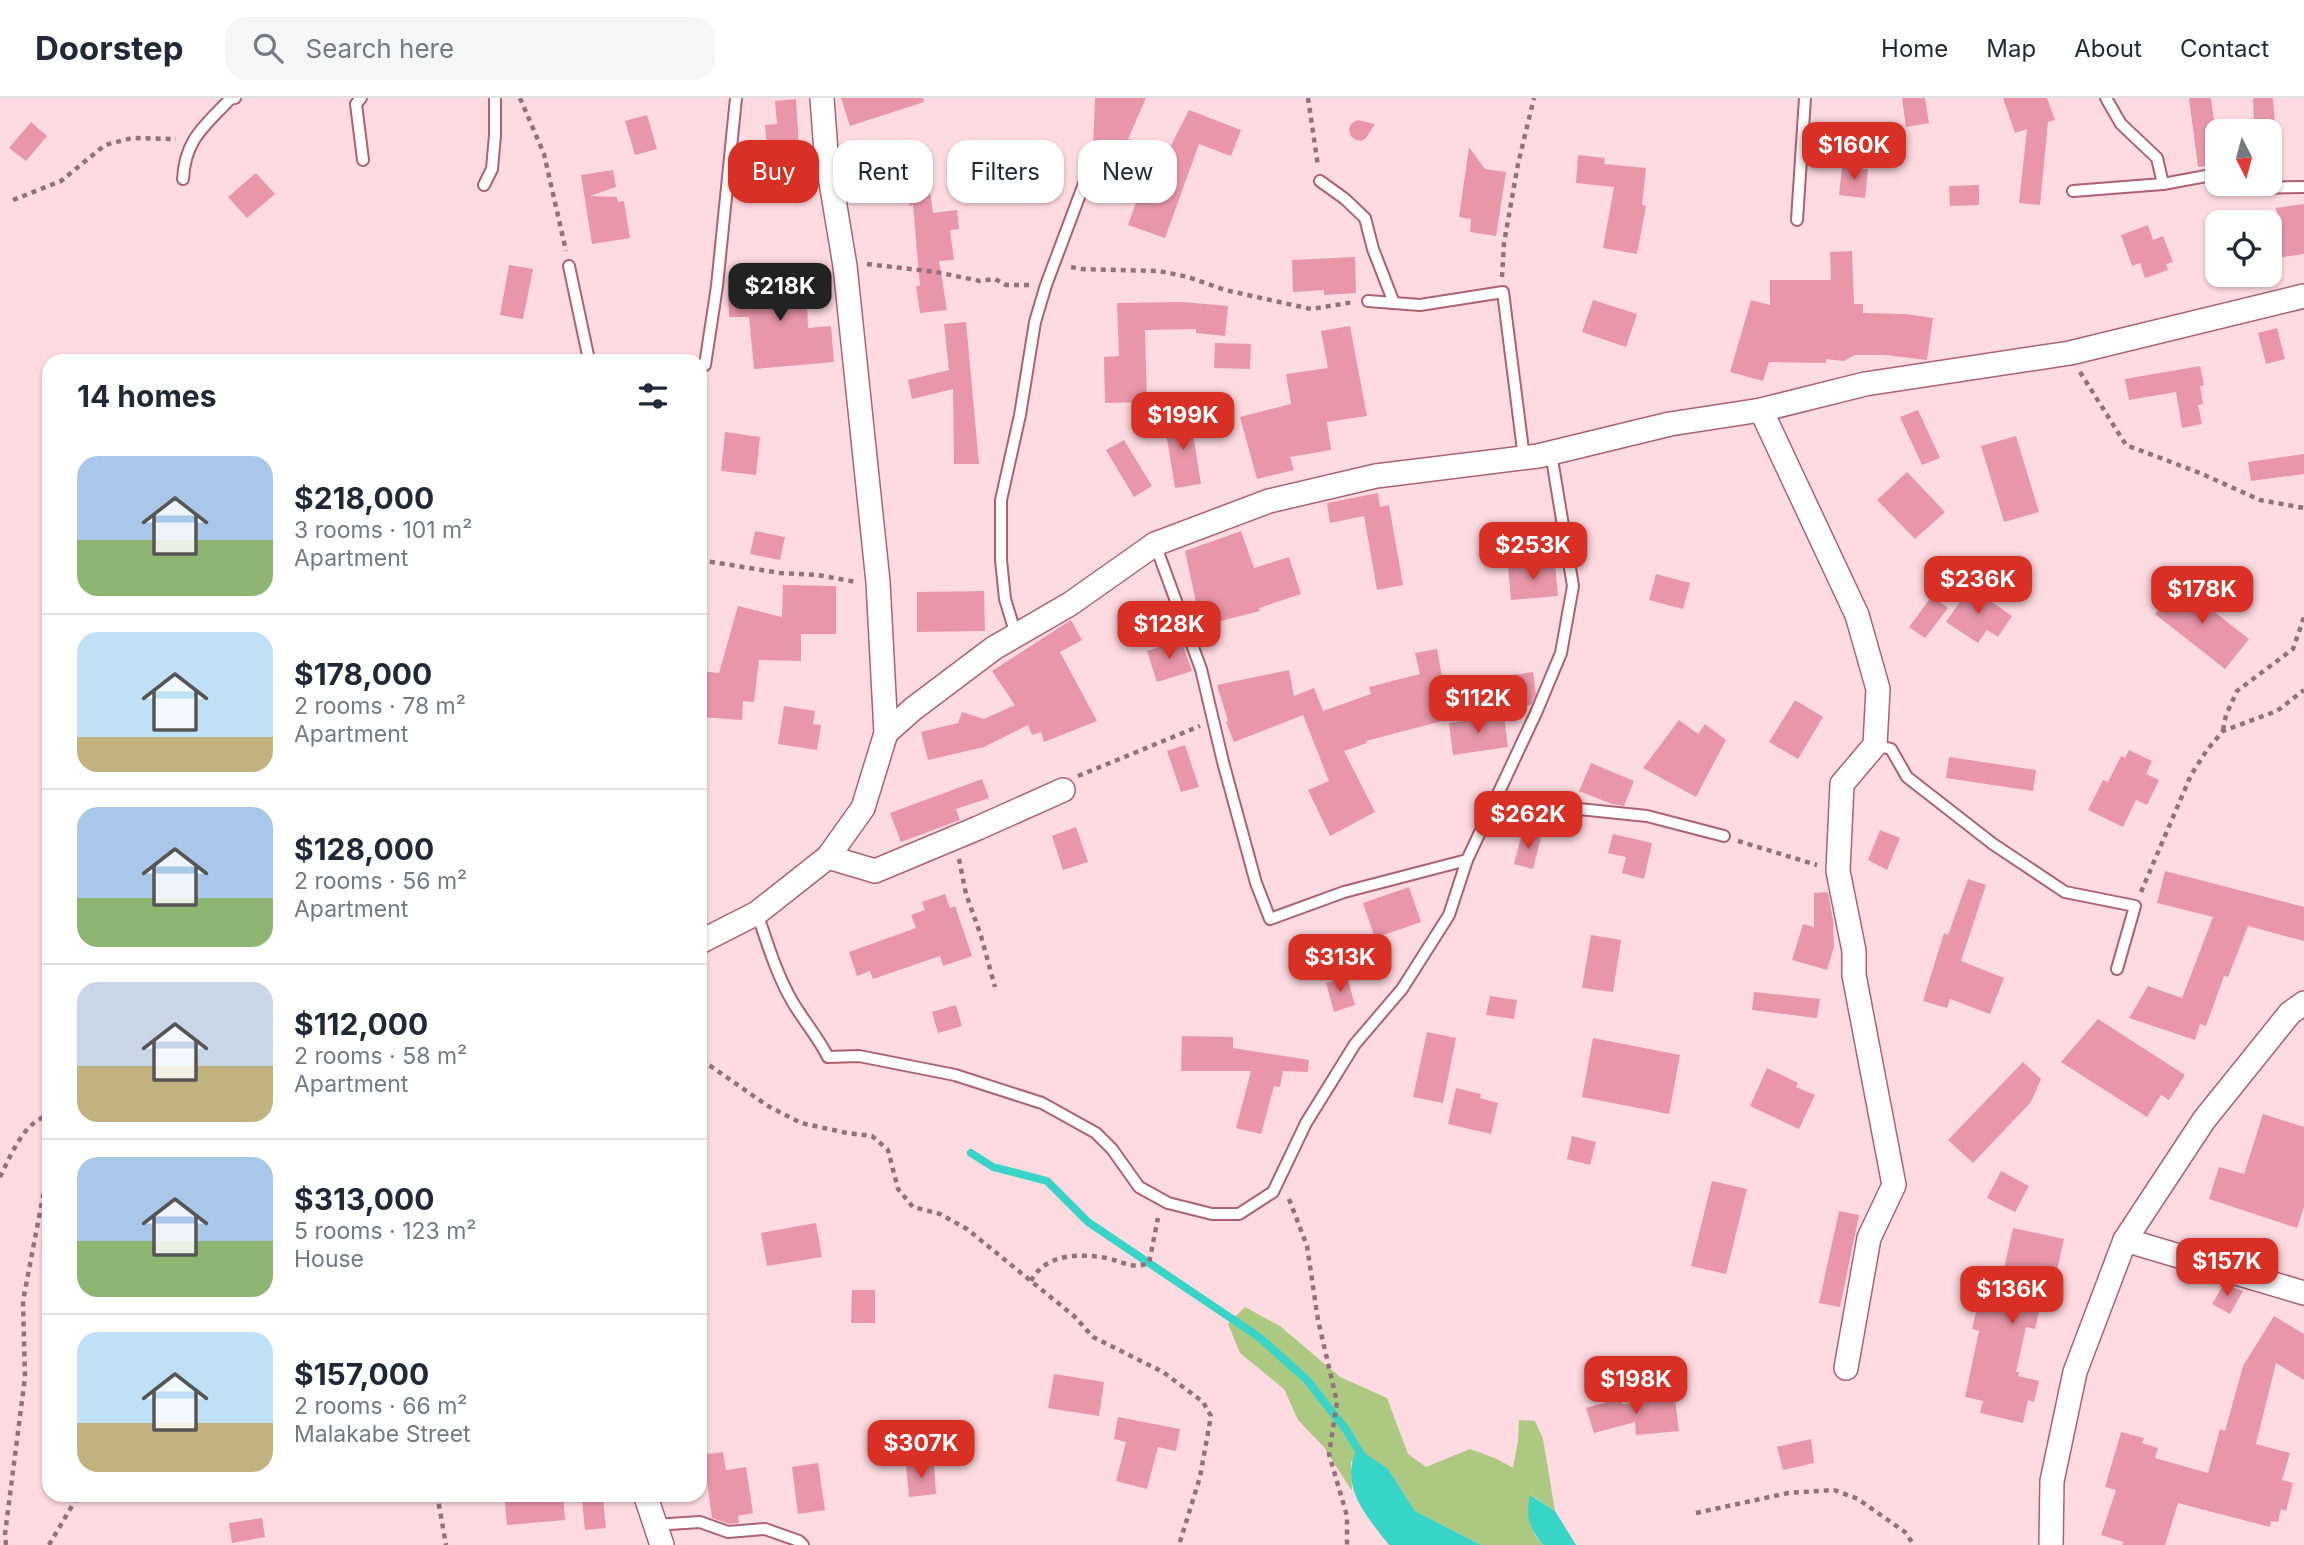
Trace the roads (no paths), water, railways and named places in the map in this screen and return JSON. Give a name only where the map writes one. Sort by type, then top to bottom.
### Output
[{"type":"street","points":[[707,938],[757,913],[828,857],[863,808],[886,733],[878,582],[845,266],[826,152],[822,98]]},
{"type":"street","points":[[886,733],[912,709],[994,648],[1070,604],[1155,544],[1269,501],[1376,476],[1550,453],[1670,424],[1761,410],[1865,384],[2070,352],[2304,296]]},
{"type":"street","points":[[1761,410],[1857,615],[1878,689],[1875,745],[1842,784],[1838,871],[1854,951],[1854,975],[1894,1185],[1869,1238],[1846,1368]]},
{"type":"street","points":[[828,857],[875,871],[1063,790]]},
{"type":"street","points":[[2051,1545],[2052,1481],[2075,1372],[2126,1240],[2204,1120],[2290,1013],[2304,1003]]},
{"type":"street","points":[[2126,1240],[2304,1293]]},
{"type":"street","points":[[648,1502],[658,1535]]},
{"type":"lane","points":[[183,179],[184,158],[194,139],[230,99],[235,98]]},
{"type":"lane","points":[[361,98],[356,104],[363,160]]},
{"type":"lane","points":[[484,185],[492,169],[495,98]]},
{"type":"lane","points":[[707,354],[717,286],[736,98]]},
{"type":"lane","points":[[1797,220],[1805,98]]},
{"type":"lane","points":[[2106,98],[2121,124],[2157,158],[2163,184]]},
{"type":"lane","points":[[2073,191],[2163,184],[2205,176]]},
{"type":"lane","points":[[1320,181],[1346,199],[1365,218],[1373,249],[1394,303]]},
{"type":"lane","points":[[2282,187],[2304,187]]},
{"type":"lane","points":[[1016,635],[1005,599],[1001,560],[1001,500],[1020,415],[1035,323],[1046,285],[1078,199]]},
{"type":"lane","points":[[569,266],[588,354]]},
{"type":"lane","points":[[1368,300],[1420,305],[1503,292],[1524,458]]},
{"type":"lane","points":[[757,913],[770,954],[792,1001],[828,1057],[859,1056],[955,1075],[1042,1103],[1096,1133],[1112,1149],[1139,1187],[1168,1203],[1212,1214],[1239,1214],[1273,1192],[1307,1123],[1355,1044],[1402,989],[1449,915],[1467,860],[1561,653],[1573,586],[1550,453]]},
{"type":"lane","points":[[1155,544],[1200,669],[1253,871],[1270,919],[1344,892],[1467,860]]},
{"type":"lane","points":[[1875,745],[1891,749],[1907,777],[1993,844],[2065,892],[2135,906],[2117,969]]},
{"type":"lane","points":[[1491,810],[1579,809],[1633,815],[1724,836]]},
{"type":"lane","points":[[658,1535],[701,1522],[728,1532],[765,1529],[799,1541],[803,1545]]},
{"type":"water","points":[[1357,1448],[1388,1469],[1415,1511],[1481,1545],[1389,1545],[1364,1512],[1353,1488],[1352,1462]]},
{"type":"water","points":[[1530,1495],[1555,1511],[1576,1545],[1543,1545],[1529,1522]]},
{"type":"waterway","points":[[971,1153],[993,1167],[1047,1181],[1088,1222],[1259,1337],[1307,1380],[1347,1431],[1362,1456]]}]
